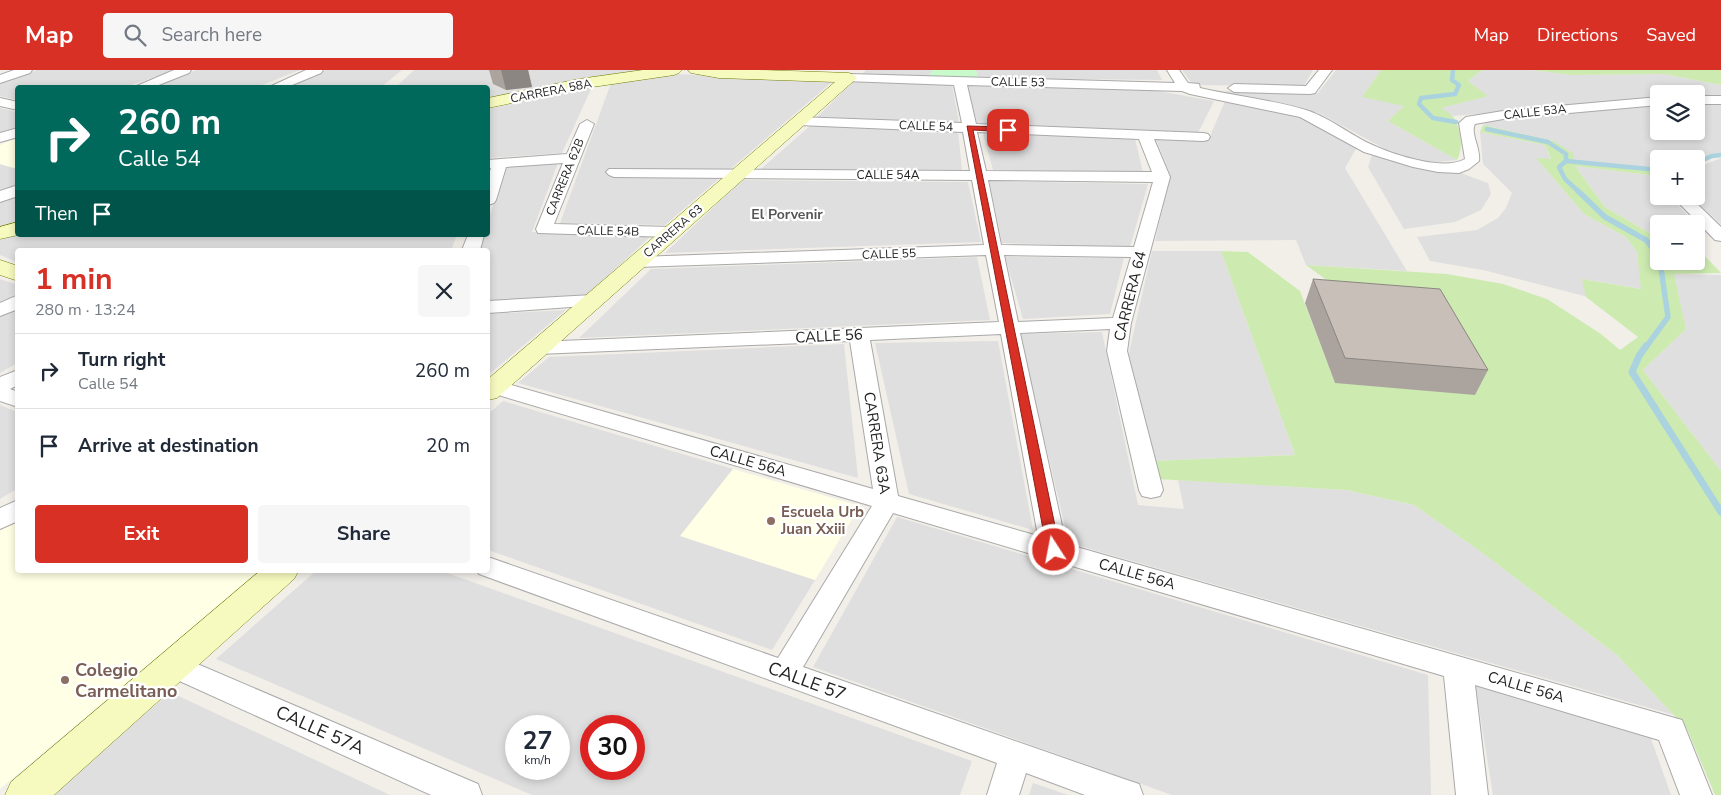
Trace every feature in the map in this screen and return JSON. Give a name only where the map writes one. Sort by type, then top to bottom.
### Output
[{"type":"street","points":[[0,78],[26,70]]},
{"type":"street","points":[[146,85],[185,70]]},
{"type":"street","points":[[281,85],[317,70]]},
{"type":"street","name":"CARRERA 58A","points":[[490,104],[579,84],[674,70]]},
{"type":"street","name":"CALLE 53","points":[[696,70],[719,73],[853,74],[960,81],[1310,90],[1326,70]]},
{"type":"street","points":[[1173,70],[1184,86]]},
{"type":"street","name":"CARRERA 63","points":[[490,387],[538,348],[853,74]]},
{"type":"street","points":[[960,81],[1054,550]]},
{"type":"street","name":"CALLE 53A","points":[[1184,86],[1199,92],[1298,112],[1317,118],[1368,148],[1427,166],[1460,168],[1472,160],[1474,151],[1465,133],[1466,123],[1471,120],[1503,115],[1650,102]]},
{"type":"street","points":[[1705,100],[1721,100]]},
{"type":"street","points":[[0,102],[15,105]]},
{"type":"street","name":"CALLE 54","points":[[798,122],[1202,137]]},
{"type":"street","name":"CARRERA 62B","points":[[544,229],[587,124]]},
{"type":"street","points":[[0,138],[15,133]]},
{"type":"street","points":[[1145,135],[1162,177]]},
{"type":"street","points":[[490,188],[494,164],[573,158]]},
{"type":"street","name":"CALLE 54A","points":[[614,172],[1162,177]]},
{"type":"street","name":"CARRERA 64","points":[[1151,490],[1117,351],[1121,323],[1162,177]]},
{"type":"street","points":[[0,197],[15,191]]},
{"type":"street","points":[[1689,205],[1721,236]]},
{"type":"street","points":[[0,233],[15,229]]},
{"type":"street","name":"CALLE 54B","points":[[544,229],[671,232]]},
{"type":"street","name":"CALLE 55","points":[[637,262],[994,250],[1140,252]]},
{"type":"street","points":[[0,267],[15,273]]},
{"type":"street","points":[[490,307],[592,301]]},
{"type":"street","points":[[0,310],[15,302]]},
{"type":"street","name":"CALLE 56","points":[[538,348],[1121,323]]},
{"type":"street","name":"CARRERA 63A","points":[[784,673],[887,502],[859,334]]},
{"type":"street","points":[[0,386],[15,378]]},
{"type":"street","name":"CALLE 56A","points":[[490,388],[1672,730],[1696,795]]},
{"type":"street","points":[[0,393],[15,399]]},
{"type":"street","points":[[0,520],[15,511]]},
{"type":"street","name":"CALLE 57","points":[[490,568],[1126,795]]},
{"type":"street","points":[[25,795],[281,573]]},
{"type":"street","name":"CALLE 57A","points":[[174,666],[466,795]]},
{"type":"street","points":[[1458,668],[1472,795]]},
{"type":"street","points":[[1003,795],[1015,755]]},
{"type":"shaded area","points":[[37,70],[175,70],[132,85],[15,85],[15,100],[0,96],[0,82]]},
{"type":"shaded area","points":[[197,70],[300,70],[262,85],[158,85]]},
{"type":"shaded area","points":[[326,70],[402,70],[383,85],[291,85]]},
{"type":"shaded area","points":[[414,70],[647,70],[563,83],[490,100],[490,85],[398,85]]},
{"type":"shaded area","points":[[866,70],[933,70],[928,77],[862,74]]},
{"type":"shaded area","points":[[976,70],[1157,70],[1162,80],[978,78]]},
{"type":"shaded area","points":[[1182,70],[1313,70],[1304,86],[1193,85]]},
{"type":"shaded area","points":[[1336,70],[1381,70],[1363,96],[1405,106],[1388,121],[1457,160],[1421,161],[1385,149],[1319,113],[1229,96],[1225,91],[1318,93]]},
{"type":"shaded area","points":[[1482,70],[1532,70],[1571,75],[1664,74],[1721,85],[1721,98],[1705,98],[1705,85],[1650,85],[1650,99],[1453,116],[1440,108],[1487,96],[1468,81]]},
{"type":"shaded area","points":[[675,74],[832,82],[665,225],[560,223],[611,83]]},
{"type":"shaded area","points":[[853,82],[952,85],[959,122],[817,117]]},
{"type":"shaded area","points":[[967,85],[1141,88],[1214,101],[1197,135],[977,124]]},
{"type":"shaded area","points":[[592,87],[562,153],[490,158],[490,109]]},
{"type":"shaded area","points":[[1225,101],[1270,109],[1312,121],[1357,147],[1345,168],[1407,271],[1306,265],[1296,240],[1155,241],[1170,174],[1156,139],[1208,141]]},
{"type":"shaded area","points":[[1705,103],[1721,103],[1721,153],[1705,156],[1705,150],[1650,150],[1650,166],[1641,168],[1572,160],[1554,141],[1483,125],[1490,120],[1622,105],[1650,104],[1650,140],[1705,140]]},
{"type":"shaded area","points":[[0,108],[15,112],[15,128],[0,133]]},
{"type":"shaded area","points":[[810,126],[958,131],[962,170],[761,169]]},
{"type":"shaded area","points":[[1480,132],[1545,145],[1551,160],[1537,159],[1584,214],[1626,237],[1637,252],[1642,289],[1582,279],[1588,297],[1483,270],[1430,261],[1417,237],[1477,230],[1498,218],[1506,208],[1512,193],[1483,164]]},
{"type":"shaded area","points":[[983,133],[1135,139],[1143,172],[993,170]]},
{"type":"shaded area","points":[[15,139],[15,168],[0,164],[0,145]]},
{"type":"shaded area","points":[[1373,152],[1458,172],[1488,183],[1491,194],[1481,210],[1455,222],[1404,229],[1368,167]]},
{"type":"shaded area","points":[[1721,158],[1721,224],[1700,205],[1705,205],[1705,164]]},
{"type":"shaded area","points":[[558,163],[532,232],[651,236],[586,296],[490,302],[490,248],[480,248],[483,237],[490,237],[490,215],[505,165]]},
{"type":"shaded area","points":[[0,164],[15,168],[15,186],[0,192]]},
{"type":"shaded area","points":[[1575,166],[1650,175],[1650,205],[1678,205],[1687,215],[1650,215],[1650,233],[1605,207]]},
{"type":"shaded area","points":[[742,180],[968,182],[981,242],[665,253]]},
{"type":"shaded area","points":[[989,181],[1148,184],[1130,247],[1002,243]]},
{"type":"shaded area","points":[[15,197],[15,225],[0,229],[0,203]]},
{"type":"shaded area","points":[[15,236],[456,237],[452,248],[15,248],[15,261],[0,255],[0,240]]},
{"type":"shaded area","points":[[1152,251],[1221,251],[1295,455],[1152,461],[1128,357]]},
{"type":"shaded area","points":[[977,257],[990,320],[579,338],[651,269]]},
{"type":"shaded area","points":[[1005,257],[1124,258],[1110,314],[1023,319]]},
{"type":"shaded area","points":[[1673,274],[1721,275],[1721,471],[1643,370],[1686,329]]},
{"type":"shaded area","points":[[0,279],[15,284],[15,294],[0,303]]},
{"type":"shaded area","points":[[15,307],[15,364],[0,373],[0,316]]},
{"type":"shaded area","points":[[566,310],[490,373],[490,314]]},
{"type":"shaded area","points":[[1102,332],[1138,505],[1184,509],[1178,480],[1346,490],[1414,505],[1480,551],[1617,655],[1674,715],[1069,543],[1019,334]]},
{"type":"shaded area","points":[[998,341],[1033,530],[909,494],[875,343]]},
{"type":"shaded area","points":[[844,344],[858,478],[518,383],[549,357]]},
{"type":"shaded area","points":[[503,401],[733,469],[681,536],[815,580],[772,650],[490,551],[490,412]]},
{"type":"shaded area","points":[[0,405],[15,411],[15,490],[0,499]]},
{"type":"shaded area","name":"Escuela Urb Juan Xxiii","points":[[733,469],[860,506],[815,580],[680,536]]},
{"type":"shaded area","points":[[897,517],[1428,675],[1431,795],[1172,795],[813,667]]},
{"type":"shaded area","name":"Colegio Carmelitano","points":[[15,520],[15,573],[257,573],[0,789],[0,531]]},
{"type":"shaded area","points":[[314,573],[447,573],[972,761],[960,795],[532,795],[216,659]]},
{"type":"shaded area","points":[[1475,684],[1649,733],[1671,795],[1493,795]]},
{"type":"shaded area","points":[[170,692],[390,795],[52,795]]},
{"type":"shaded area","points":[[1033,783],[1068,795],[1029,795]]},
{"type":"green space","points":[[933,70],[976,70],[978,78],[928,77]]},
{"type":"green space","points":[[1381,70],[1482,70],[1468,81],[1488,96],[1441,108],[1453,117],[1458,128],[1461,145],[1457,160],[1388,121],[1404,106],[1362,97]]},
{"type":"green space","points":[[1532,70],[1721,70],[1721,85],[1664,74],[1571,75]]},
{"type":"green space","points":[[1483,125],[1554,141],[1574,154],[1573,160],[1641,168],[1650,166],[1649,175],[1575,166],[1605,207],[1650,233],[1650,270],[1705,270],[1705,256],[1721,273],[1674,274],[1686,329],[1643,370],[1721,471],[1721,795],[1715,795],[1687,729],[1617,655],[1480,551],[1414,505],[1346,490],[1157,479],[1152,461],[1295,455],[1221,251],[1248,252],[1300,291],[1335,383],[1332,284],[1306,265],[1447,274],[1503,284],[1547,299],[1601,334],[1620,350],[1638,337],[1586,297],[1582,279],[1641,289],[1637,252],[1626,237],[1584,214],[1536,158],[1551,159],[1545,145],[1480,132]]},
{"type":"building","points":[[1313,279],[1440,289],[1488,370],[1345,358]]},
{"type":"waterway","points":[[1453,70],[1452,80],[1459,85],[1455,94],[1421,98],[1419,104],[1433,118],[1456,122]]},
{"type":"waterway","points":[[1487,129],[1548,142],[1566,154],[1566,161]]},
{"type":"waterway","points":[[1705,159],[1721,155]]},
{"type":"waterway","points":[[1566,161],[1650,169]]},
{"type":"waterway","points":[[1566,161],[1559,167],[1565,179],[1579,192]]},
{"type":"waterway","points":[[1578,191],[1605,217],[1646,240],[1650,245]]},
{"type":"waterway","points":[[1646,347],[1668,317],[1661,270]]},
{"type":"waterway","points":[[1646,346],[1632,372],[1721,512]]},
{"type":"place","name":"Escuela Urb Juan Xxiii","points":[[771,521]]},
{"type":"place","name":"Colegio Carmelitano","points":[[65,680]]},
{"type":"district","name":"El Porvenir","points":[[787,214]]},
{"type":"route","points":[[1008,130],[969,128],[1054,550]]}]
